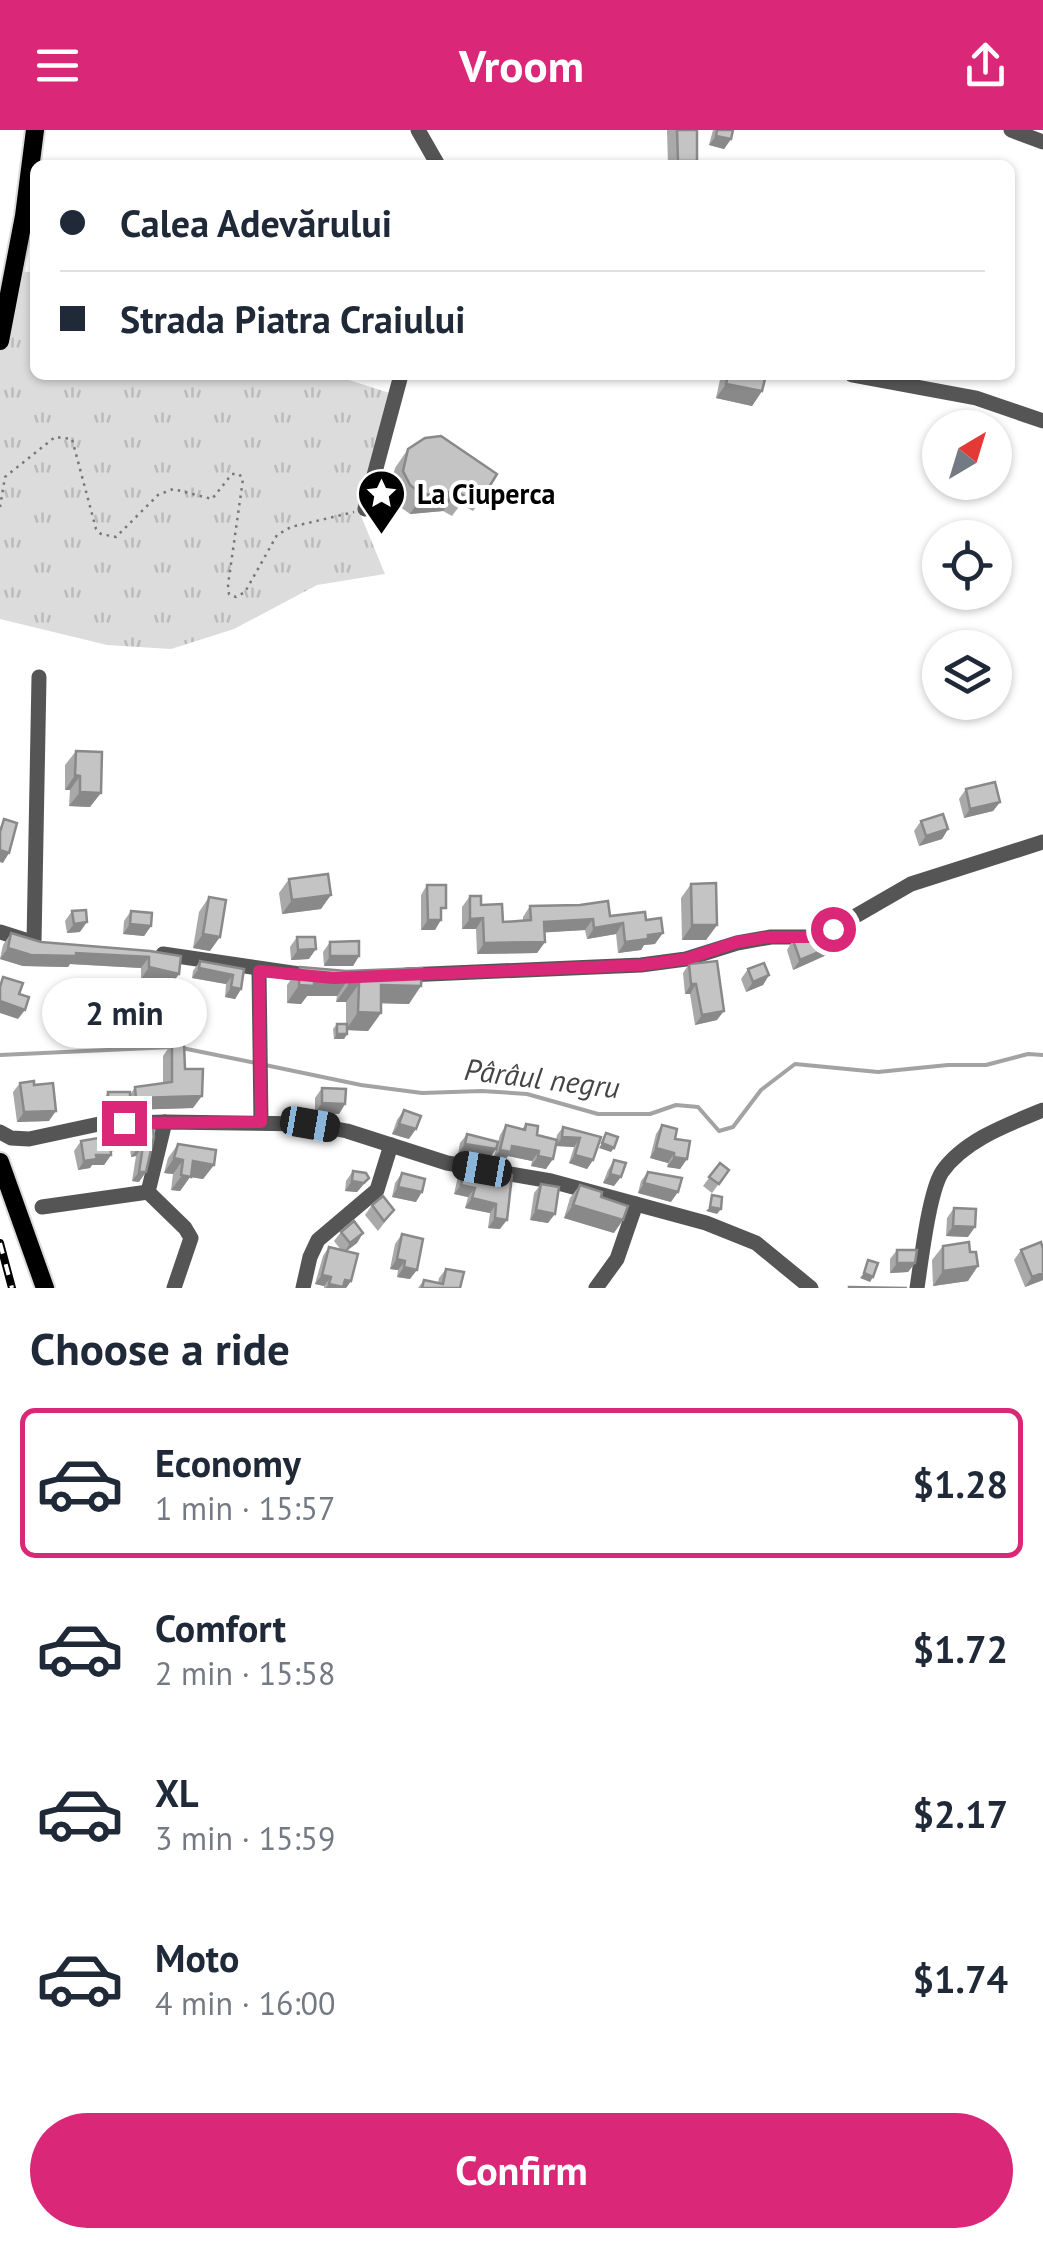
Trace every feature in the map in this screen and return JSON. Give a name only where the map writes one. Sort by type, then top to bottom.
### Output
[{"type":"main road","points":[[31,160],[35,130]]},
{"type":"main road","points":[[0,341],[30,169]]},
{"type":"main road","points":[[0,1162],[44,1288]]},
{"type":"street","points":[[418,130],[435,160]]},
{"type":"street","points":[[1011,130],[1043,142]]},
{"type":"street","points":[[365,510],[401,380]]},
{"type":"street","points":[[879,380],[976,398],[1043,421]]},
{"type":"street","points":[[34,942],[39,677]]},
{"type":"street","points":[[391,976],[641,965],[686,959],[737,942],[812,937],[911,884],[1043,842]]},
{"type":"street","points":[[0,932],[52,944]]},
{"type":"street","points":[[143,951],[259,971],[334,978]]},
{"type":"street","points":[[259,971],[261,1122]]},
{"type":"street","points":[[917,1288],[940,1174],[1002,1127],[1043,1110]]},
{"type":"street","points":[[148,1192],[165,1122]]},
{"type":"street","points":[[0,1132],[11,1138],[29,1139],[100,1124],[165,1122],[261,1122],[329,1128],[447,1163],[551,1181],[706,1223],[756,1243],[811,1288]]},
{"type":"street","points":[[303,1288],[318,1240],[376,1190],[391,1145]]},
{"type":"street","points":[[42,1207],[148,1192]]},
{"type":"street","points":[[148,1192],[191,1238],[174,1288]]},
{"type":"street","points":[[596,1288],[617,1259],[636,1204]]},
{"type":"path","points":[[0,507],[5,477],[55,437],[72,438],[96,529],[116,538],[158,496],[173,489],[212,500],[232,474],[239,474],[242,480],[228,585],[230,594],[236,597],[245,592],[277,535],[290,528],[365,510]]},
{"type":"green space","points":[[14,270],[30,272],[30,380],[349,380],[396,395],[359,511],[385,574],[317,585],[234,629],[171,649],[107,645],[0,619],[0,341]]},
{"type":"building","points":[[677,130],[697,130],[697,160],[678,160]]},
{"type":"building","points":[[717,130],[733,130],[731,139],[716,136]]},
{"type":"building","points":[[727,380],[765,380],[762,391],[726,384]]},
{"type":"building","points":[[441,436],[497,474],[486,492],[474,485],[466,497],[457,491],[423,495],[410,485],[403,471],[408,449],[425,438]]},
{"type":"building","points":[[76,751],[102,752],[101,793],[80,792],[80,776],[75,775]]},
{"type":"building","points":[[995,782],[1000,802],[970,809],[966,789]]},
{"type":"building","points":[[943,814],[948,829],[926,836],[921,821]]},
{"type":"building","points":[[4,819],[17,823],[9,853],[0,850]]},
{"type":"building","points":[[328,874],[331,895],[292,900],[289,879]]},
{"type":"building","points":[[716,883],[717,925],[692,925],[691,884]]},
{"type":"building","points":[[427,885],[446,885],[446,908],[441,908],[441,920],[428,920]]},
{"type":"building","points":[[470,896],[481,896],[481,905],[502,904],[503,922],[531,920],[530,906],[608,901],[610,916],[645,912],[646,920],[661,918],[663,933],[625,942],[623,923],[594,928],[593,919],[544,922],[545,942],[484,943],[483,918],[470,919]]},
{"type":"building","points":[[209,897],[226,900],[220,937],[203,934]]},
{"type":"building","points":[[86,910],[87,922],[74,924],[72,911]]},
{"type":"building","points":[[131,911],[152,913],[151,926],[130,924]]},
{"type":"building","points":[[843,930],[847,940],[800,960],[793,940],[822,938]]},
{"type":"building","points":[[11,933],[41,942],[181,956],[179,974],[149,967],[149,957],[31,955],[8,948]]},
{"type":"building","points":[[297,937],[315,937],[316,949],[298,950]]},
{"type":"building","points":[[359,941],[359,956],[330,956],[330,942]]},
{"type":"building","points":[[200,961],[244,969],[241,989],[231,987],[233,975],[199,968]]},
{"type":"building","points":[[717,961],[724,1011],[702,1015],[696,984],[691,984],[689,964]]},
{"type":"building","points":[[764,963],[769,975],[753,982],[748,969]]},
{"type":"building","points":[[300,967],[346,971],[422,968],[421,986],[381,985],[381,1013],[358,1012],[359,984],[349,984],[349,978],[321,977],[314,978],[314,986],[299,985]]},
{"type":"building","points":[[3,977],[23,983],[19,994],[29,997],[25,1010],[0,1001]]},
{"type":"building","points":[[337,1024],[347,1024],[347,1034],[337,1034]]},
{"type":"building","points":[[172,1043],[184,1043],[185,1069],[203,1069],[202,1096],[136,1098],[135,1087],[172,1082]]},
{"type":"building","points":[[34,1081],[34,1085],[53,1083],[56,1111],[24,1112],[20,1083]]},
{"type":"building","points":[[322,1088],[346,1089],[345,1104],[322,1103]]},
{"type":"building","points":[[108,1092],[130,1092],[130,1102],[108,1101]]},
{"type":"building","points":[[404,1110],[421,1116],[416,1129],[399,1124]]},
{"type":"building","points":[[526,1124],[538,1126],[537,1135],[557,1140],[553,1159],[538,1156],[539,1151],[512,1146],[511,1152],[500,1150],[506,1125],[525,1130]]},
{"type":"building","points":[[662,1125],[677,1129],[675,1139],[690,1141],[687,1159],[656,1148]]},
{"type":"building","points":[[153,1127],[146,1172],[139,1172],[143,1146],[138,1147],[137,1139],[113,1142],[112,1128]]},
{"type":"building","points":[[563,1127],[601,1137],[593,1160],[575,1155],[580,1138],[562,1137]]},
{"type":"building","points":[[606,1133],[618,1137],[614,1148],[602,1143]]},
{"type":"building","points":[[467,1134],[498,1142],[496,1149],[465,1144]]},
{"type":"building","points":[[110,1136],[111,1155],[96,1155],[97,1159],[84,1161],[81,1141]]},
{"type":"building","points":[[178,1144],[216,1150],[214,1165],[193,1161],[191,1177],[181,1175],[183,1160],[174,1158]]},
{"type":"building","points":[[614,1160],[626,1163],[621,1177],[610,1174]]},
{"type":"building","points":[[720,1163],[729,1170],[719,1184],[709,1177]]},
{"type":"building","points":[[465,1167],[512,1175],[507,1220],[495,1218],[496,1204],[472,1198],[475,1188],[461,1185]]},
{"type":"building","points":[[353,1171],[366,1173],[369,1178],[364,1183],[352,1181]]},
{"type":"building","points":[[648,1172],[682,1178],[678,1192],[644,1183]]},
{"type":"building","points":[[402,1173],[425,1179],[422,1192],[398,1187]]},
{"type":"building","points":[[541,1184],[559,1187],[555,1214],[536,1210]]},
{"type":"building","points":[[580,1185],[628,1206],[623,1220],[573,1205]]},
{"type":"building","points":[[712,1195],[722,1197],[721,1209],[710,1207]]},
{"type":"building","points":[[383,1196],[394,1210],[384,1221],[372,1205]]},
{"type":"building","points":[[954,1208],[976,1209],[975,1227],[953,1226]]},
{"type":"building","points":[[354,1221],[363,1233],[350,1243],[341,1232]]},
{"type":"building","points":[[402,1234],[423,1239],[417,1270],[404,1267],[405,1261],[397,1259]]},
{"type":"building","points":[[969,1242],[970,1252],[976,1252],[978,1266],[943,1271],[943,1246]]},
{"type":"building","points":[[1041,1242],[1043,1273],[1032,1277],[1021,1250]]},
{"type":"building","points":[[329,1247],[358,1254],[351,1281],[345,1280],[343,1287],[329,1284],[331,1277],[322,1275]]},
{"type":"building","points":[[897,1250],[917,1250],[915,1263],[897,1263]]},
{"type":"building","points":[[868,1260],[878,1263],[873,1277],[864,1273]]},
{"type":"building","points":[[446,1269],[464,1272],[460,1288],[422,1288],[424,1280],[443,1284]]},
{"type":"waterway","name":"Pârâul negru","points":[[0,1055],[172,1047]]},
{"type":"waterway","name":"Pârâul negru","points":[[182,1048],[256,1063]]},
{"type":"waterway","name":"Pârâul negru","points":[[265,1065],[422,1093],[527,1094],[598,1114],[650,1114],[676,1105],[698,1107],[719,1131],[733,1127],[761,1090],[795,1064],[878,1072],[986,1065],[1028,1054],[1043,1055]]},
{"type":"railway","points":[[0,1243],[12,1288]]},
{"type":"place","name":"La Ciuperca","points":[[382,536]]},
{"type":"route","points":[[124,1123],[261,1122],[259,971],[334,978],[641,965],[686,959],[737,942],[812,937],[833,929]]}]
